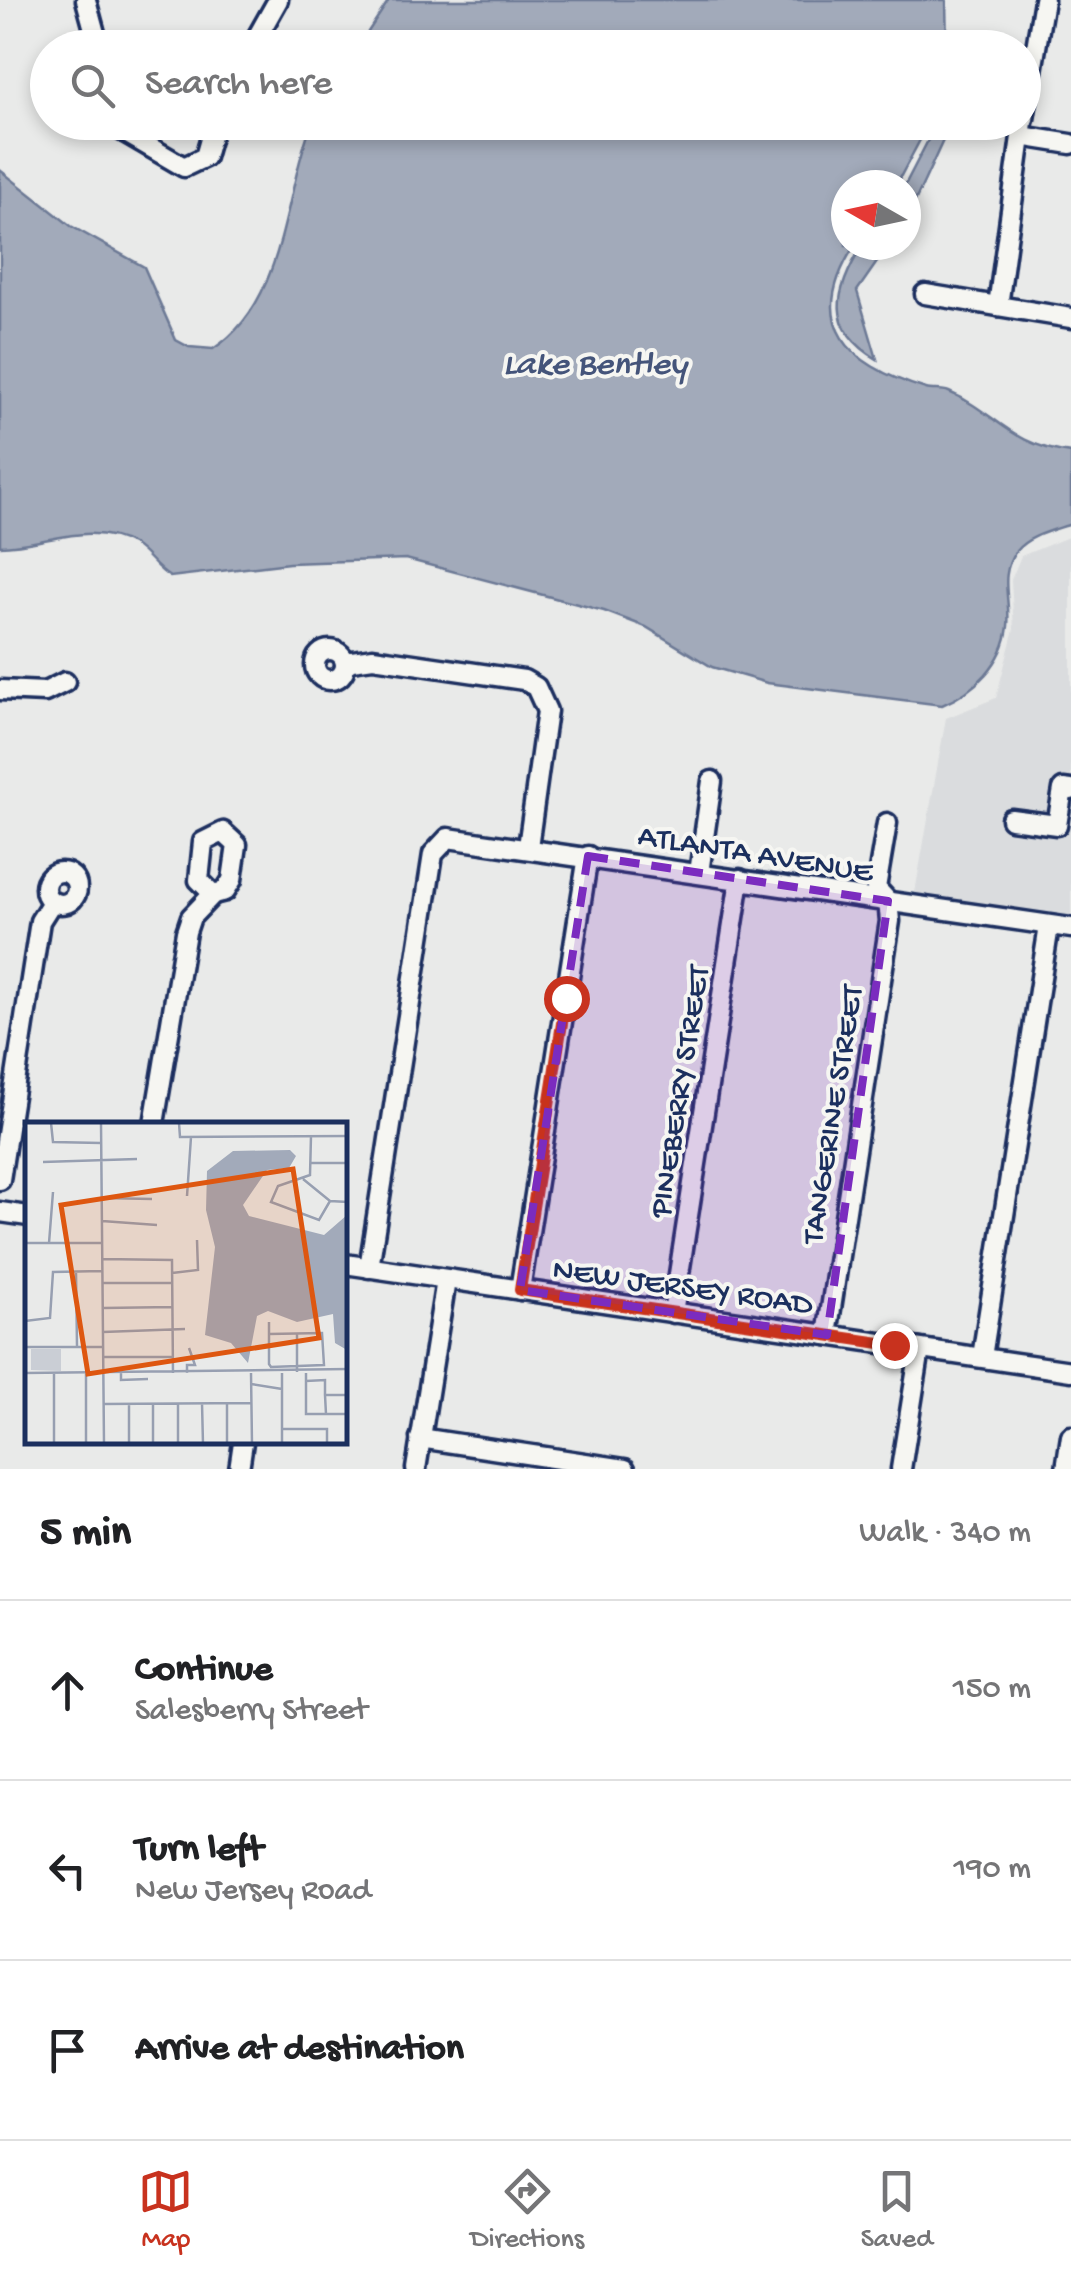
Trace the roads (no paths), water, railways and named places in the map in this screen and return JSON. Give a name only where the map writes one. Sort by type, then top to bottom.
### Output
[{"type":"street","points":[[86,0],[94,30]]},
{"type":"street","points":[[261,30],[278,0]]},
{"type":"street","points":[[1039,30],[1044,0]]},
{"type":"street","points":[[1041,133],[1071,144]]},
{"type":"street","points":[[137,140],[184,168],[205,157],[209,140]]},
{"type":"street","points":[[998,306],[1020,140]]},
{"type":"street","points":[[925,294],[1071,318]]},
{"type":"street","points":[[345,662],[373,658],[524,680],[536,687],[547,711],[528,846]]},
{"type":"street","points":[[0,690],[45,692],[65,682]]},
{"type":"street","points":[[699,873],[712,781]]},
{"type":"street","points":[[1011,818],[1057,825],[1063,788],[1071,790]]},
{"type":"street","name":"TANGERINE STREET","points":[[827,1336],[890,921],[888,901],[876,888],[887,823]]},
{"type":"street","name":"ATLANTA AVENUE","points":[[369,1268],[436,847],[448,838],[528,846],[1071,928]]},
{"type":"street","points":[[520,1290],[588,856]]},
{"type":"street","name":"PINEBERRY STREET","points":[[673,1313],[740,879]]},
{"type":"street","points":[[154,1122],[186,932],[192,917],[212,894]]},
{"type":"street","points":[[0,1180],[40,922],[52,902]]},
{"type":"street","points":[[982,1357],[1049,926]]},
{"type":"street","points":[[0,1212],[25,1216]]},
{"type":"street","name":"NEW JERSEY ROAD","points":[[348,1264],[1071,1371]]},
{"type":"street","points":[[416,1469],[446,1280]]},
{"type":"street","points":[[901,1469],[920,1348]]},
{"type":"street","points":[[1066,1469],[1071,1436]]},
{"type":"street","points":[[420,1438],[625,1469]]},
{"type":"street","points":[[239,1469],[243,1444]]},
{"type":"water","points":[[389,0],[946,0],[947,30],[369,30]]},
{"type":"water","name":"Lake Bentley","points":[[306,140],[920,140],[904,170],[831,170],[831,260],[847,260],[833,297],[834,319],[855,354],[874,367],[926,389],[949,392],[1032,443],[1071,453],[1071,524],[1041,534],[1016,551],[1006,579],[1008,626],[1000,652],[976,684],[942,705],[767,683],[712,667],[646,627],[604,611],[406,559],[289,563],[170,577],[134,545],[100,534],[0,546],[0,170],[71,226],[144,267],[176,340],[189,347],[213,349],[237,329],[255,304],[279,246]]},
{"type":"water","points":[[928,140],[943,140],[921,188],[921,170],[913,170]]},
{"type":"water","points":[[879,260],[857,291],[877,359],[860,347],[842,321],[841,293],[853,262]]}]
